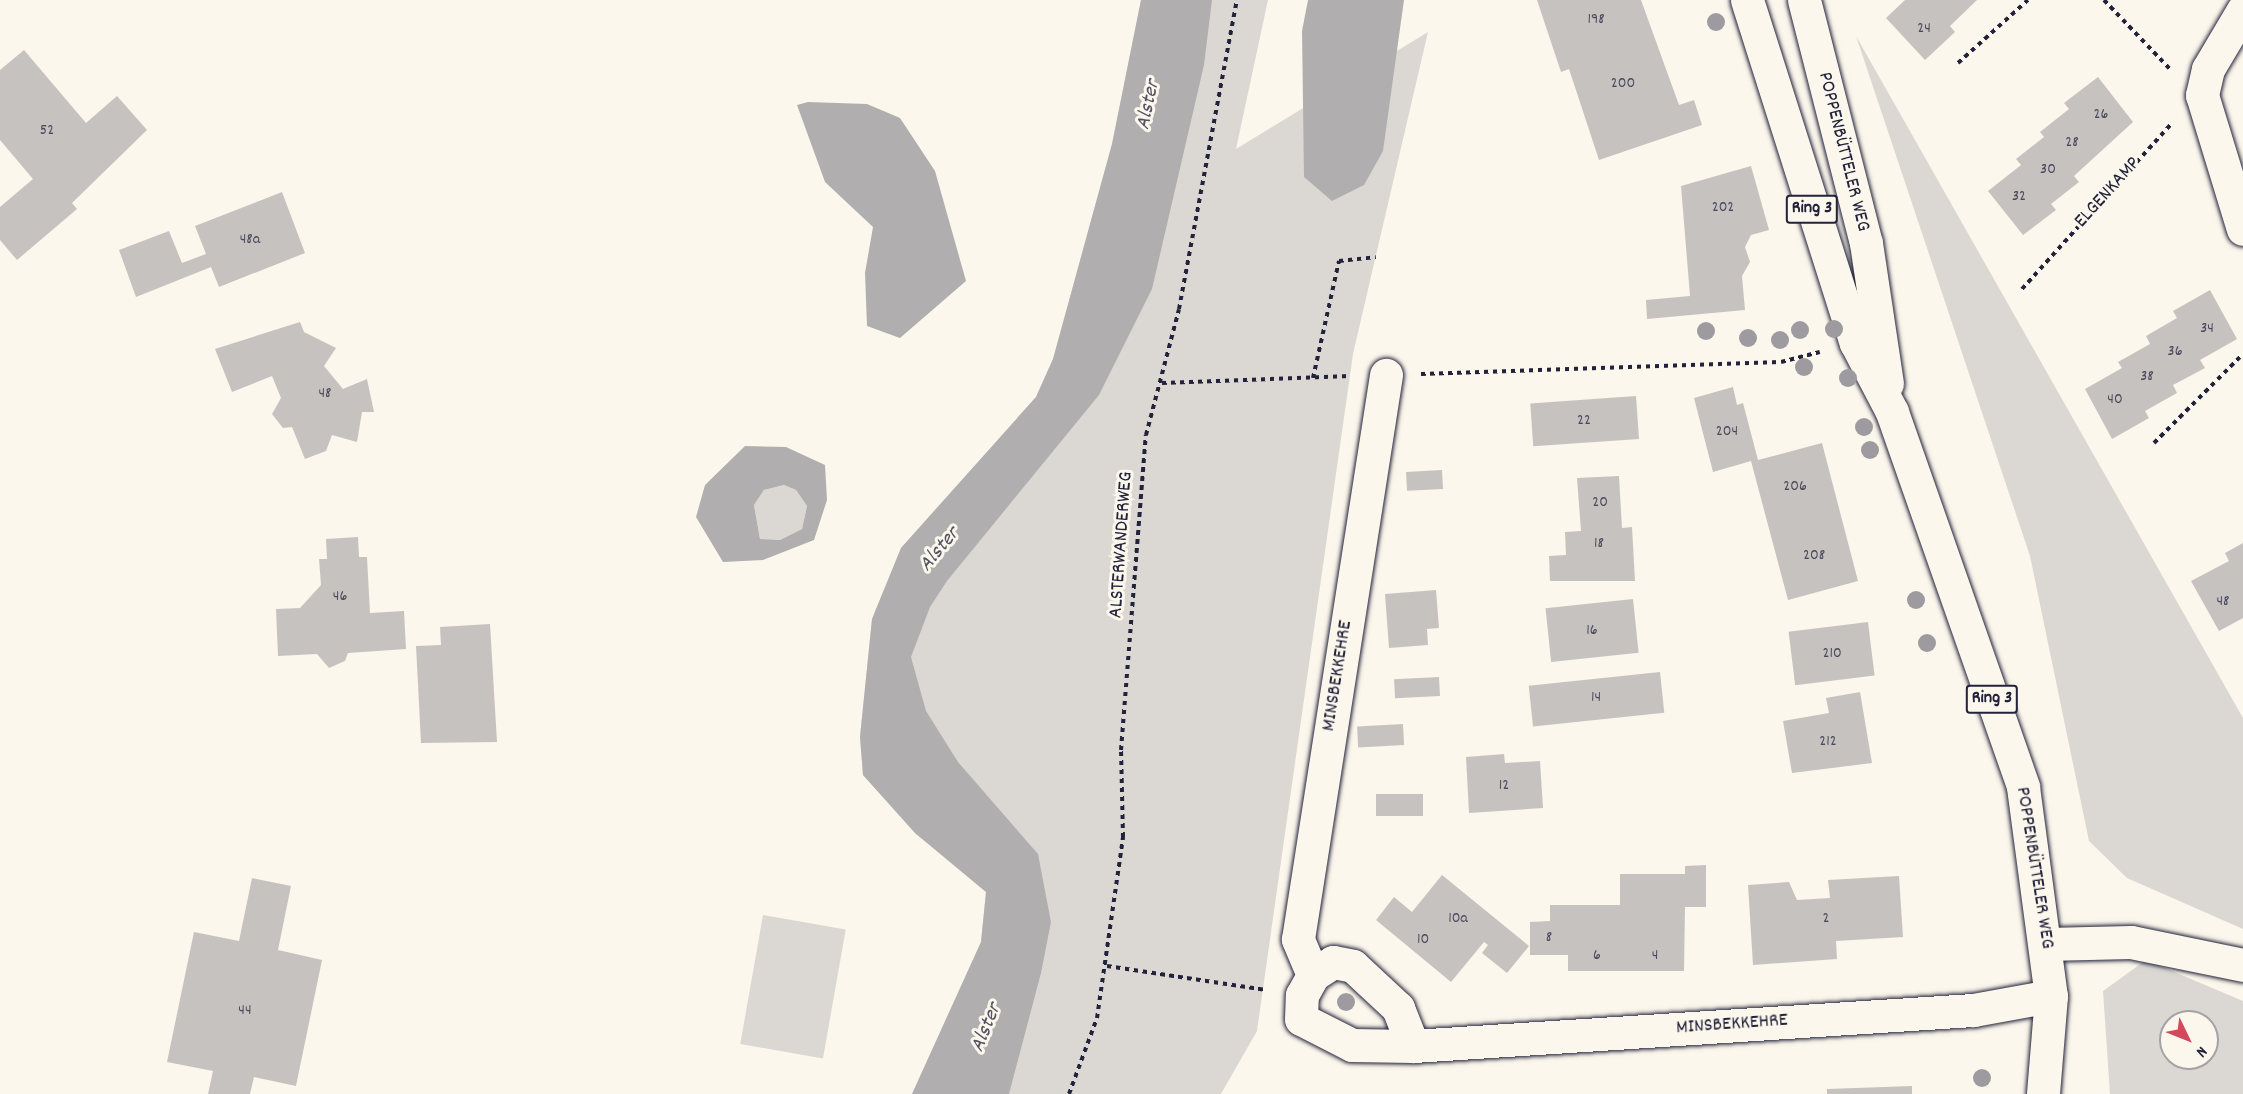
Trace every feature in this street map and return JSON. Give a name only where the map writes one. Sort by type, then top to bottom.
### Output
[{"type":"street","name":"POPPENBÜTTELER WEG","points":[[1747,0],[1856,343],[1892,412],[2023,787],[2046,944],[2051,996],[2043,1094]]},
{"type":"street","name":"POPPENBÜTTELER WEG","points":[[1804,0],[1866,243],[1892,412]]},
{"type":"street","points":[[2243,10],[2208,69],[2204,113],[2243,229]]},
{"type":"street","name":"MINSBEKKEHRE","points":[[1386,375],[1298,939],[1308,985],[1301,1019],[1323,1034],[1352,1045],[1413,1046],[1973,1010],[2051,996]]},
{"type":"street","points":[[2046,944],[2131,942],[2243,965]]},
{"type":"street","points":[[1308,985],[1333,962],[1353,966],[1398,1008],[1413,1046]]},
{"type":"path","name":"ALSTERWANDERWEG","points":[[1069,1094],[1097,1018],[1107,966],[1123,837],[1121,750],[1142,469],[1162,383],[1237,0]]},
{"type":"path","points":[[1958,63],[2028,0]]},
{"type":"path","points":[[2104,0],[2171,70],[2208,69]]},
{"type":"path","name":"ELGENKAMP","points":[[2022,289],[2174,120],[2204,113]]},
{"type":"path","points":[[1313,378],[1339,261],[1376,257]]},
{"type":"path","points":[[1162,383],[1781,362],[1856,343]]},
{"type":"path","points":[[2154,443],[2243,354]]},
{"type":"path","points":[[1107,966],[1308,985]]},
{"type":"shaded area","points":[[1141,0],[1268,0],[1236,149],[1428,32],[1353,354],[1257,1031],[1221,1094],[912,1094],[981,942],[986,892],[915,833],[863,775],[860,737],[872,619],[901,548],[1036,397],[1053,359],[1112,144]]},
{"type":"shaded area","points":[[1856,36],[2243,718],[2243,929],[2127,878],[2089,841],[2030,556]]},
{"type":"shaded area","points":[[784,485],[796,490],[807,506],[802,529],[780,540],[760,539],[754,505],[764,490]]},
{"type":"shaded area","points":[[763,915],[846,930],[823,1059],[740,1044]]},
{"type":"shaded area","points":[[2146,960],[2243,1001],[2243,1094],[2110,1094],[2103,991]]},
{"type":"water","name":"Alster","points":[[1141,0],[1212,0],[1204,65],[1152,289],[1099,395],[947,581],[930,607],[911,657],[926,711],[958,762],[1038,854],[1051,922],[1041,973],[1009,1094],[912,1094],[981,942],[986,892],[915,833],[863,775],[860,737],[872,619],[901,548],[1036,397],[1053,359],[1112,144]]},
{"type":"water","points":[[1308,0],[1404,0],[1383,151],[1364,185],[1332,201],[1304,177],[1302,31]]},
{"type":"water","points":[[808,102],[867,104],[900,118],[935,171],[966,281],[900,338],[867,326],[865,273],[873,227],[825,182],[797,105]]},
{"type":"water","points":[[745,446],[786,447],[825,465],[827,500],[814,540],[763,560],[723,562],[696,517],[705,485]],"holes":[[[784,485],[796,490],[807,506],[802,529],[780,540],[760,539],[754,505],[764,490]]]},
{"type":"building","points":[[1537,0],[1641,0],[1679,105],[1694,100],[1702,125],[1599,160],[1569,69],[1561,72]]},
{"type":"building","points":[[1905,0],[1977,0],[1950,26],[1955,32],[1925,60],[1886,18]]},
{"type":"building","points":[[24,50],[86,123],[117,96],[147,130],[72,203],[77,209],[17,260],[0,240],[0,207],[33,179],[0,140],[0,70]]},
{"type":"building","points":[[2098,77],[2133,122],[2074,176],[2079,182],[2051,204],[2056,210],[2023,235],[1988,191],[2021,165],[2016,159],[2044,137],[2040,132],[2069,109],[2064,103]]},
{"type":"building","points":[[1751,166],[1769,230],[1751,235],[1745,247],[1750,262],[1742,276],[1745,310],[1647,319],[1646,300],[1690,296],[1681,186]]},
{"type":"building","points":[[282,192],[305,253],[219,287],[211,267],[136,297],[119,250],[169,231],[182,263],[206,254],[195,226]]},
{"type":"building","points":[[2210,290],[2237,339],[2200,360],[2205,368],[2173,385],[2177,393],[2145,411],[2149,418],[2112,439],[2085,389],[2122,368],[2118,362],[2150,344],[2146,336],[2177,318],[2173,311]]},
{"type":"building","points":[[300,322],[304,332],[336,348],[324,366],[343,389],[367,379],[374,412],[362,412],[357,442],[332,435],[326,451],[305,459],[292,427],[283,428],[272,414],[281,398],[272,376],[232,392],[215,349]]},
{"type":"building","points":[[1733,387],[1737,405],[1743,403],[1758,460],[1822,443],[1858,581],[1788,600],[1751,461],[1713,472],[1694,398]]},
{"type":"building","points":[[1636,396],[1639,439],[1533,446],[1530,403]]},
{"type":"building","points":[[1442,470],[1443,489],[1407,491],[1406,472]]},
{"type":"building","points":[[1619,476],[1622,528],[1632,527],[1635,581],[1550,581],[1549,556],[1566,555],[1565,532],[1581,531],[1577,478]]},
{"type":"building","points":[[358,537],[359,557],[367,557],[370,613],[404,611],[406,649],[348,653],[345,661],[329,668],[317,654],[278,656],[276,609],[300,608],[321,585],[319,559],[327,559],[326,539]]},
{"type":"building","points":[[2243,543],[2243,618],[2219,631],[2191,581],[2229,561],[2225,553]]},
{"type":"building","points":[[1436,590],[1439,628],[1427,629],[1428,645],[1389,648],[1385,594]]},
{"type":"building","points":[[1633,599],[1639,653],[1551,662],[1545,608]]},
{"type":"building","points":[[1868,622],[1875,676],[1795,685],[1789,632]]},
{"type":"building","points":[[490,624],[497,742],[421,743],[416,646],[441,645],[440,627]]},
{"type":"building","points":[[1660,672],[1664,713],[1533,727],[1529,686]]},
{"type":"building","points":[[1439,677],[1440,696],[1395,698],[1394,679]]},
{"type":"building","points":[[1860,692],[1872,763],[1792,773],[1783,721],[1829,713],[1826,698]]},
{"type":"building","points":[[1403,724],[1404,745],[1358,747],[1357,726]]},
{"type":"building","points":[[1504,754],[1505,763],[1540,761],[1543,808],[1469,813],[1466,757]]},
{"type":"building","points":[[1376,794],[1423,794],[1423,816],[1376,816]]},
{"type":"building","points":[[1706,865],[1706,907],[1685,907],[1684,971],[1568,971],[1568,955],[1530,955],[1530,922],[1550,921],[1550,905],[1620,905],[1620,874],[1685,874],[1685,866]]},
{"type":"building","points":[[1442,875],[1529,946],[1507,973],[1482,953],[1488,945],[1484,942],[1451,982],[1376,920],[1394,897],[1412,912]]},
{"type":"building","points":[[1899,876],[1903,937],[1836,941],[1837,959],[1753,965],[1748,885],[1789,882],[1797,900],[1830,898],[1828,880]]},
{"type":"building","points":[[252,878],[291,886],[278,950],[322,960],[296,1086],[254,1077],[250,1094],[208,1094],[213,1071],[167,1062],[194,932],[239,941]]},
{"type":"building","points":[[1912,1086],[1912,1094],[1827,1094],[1827,1089]]}]
